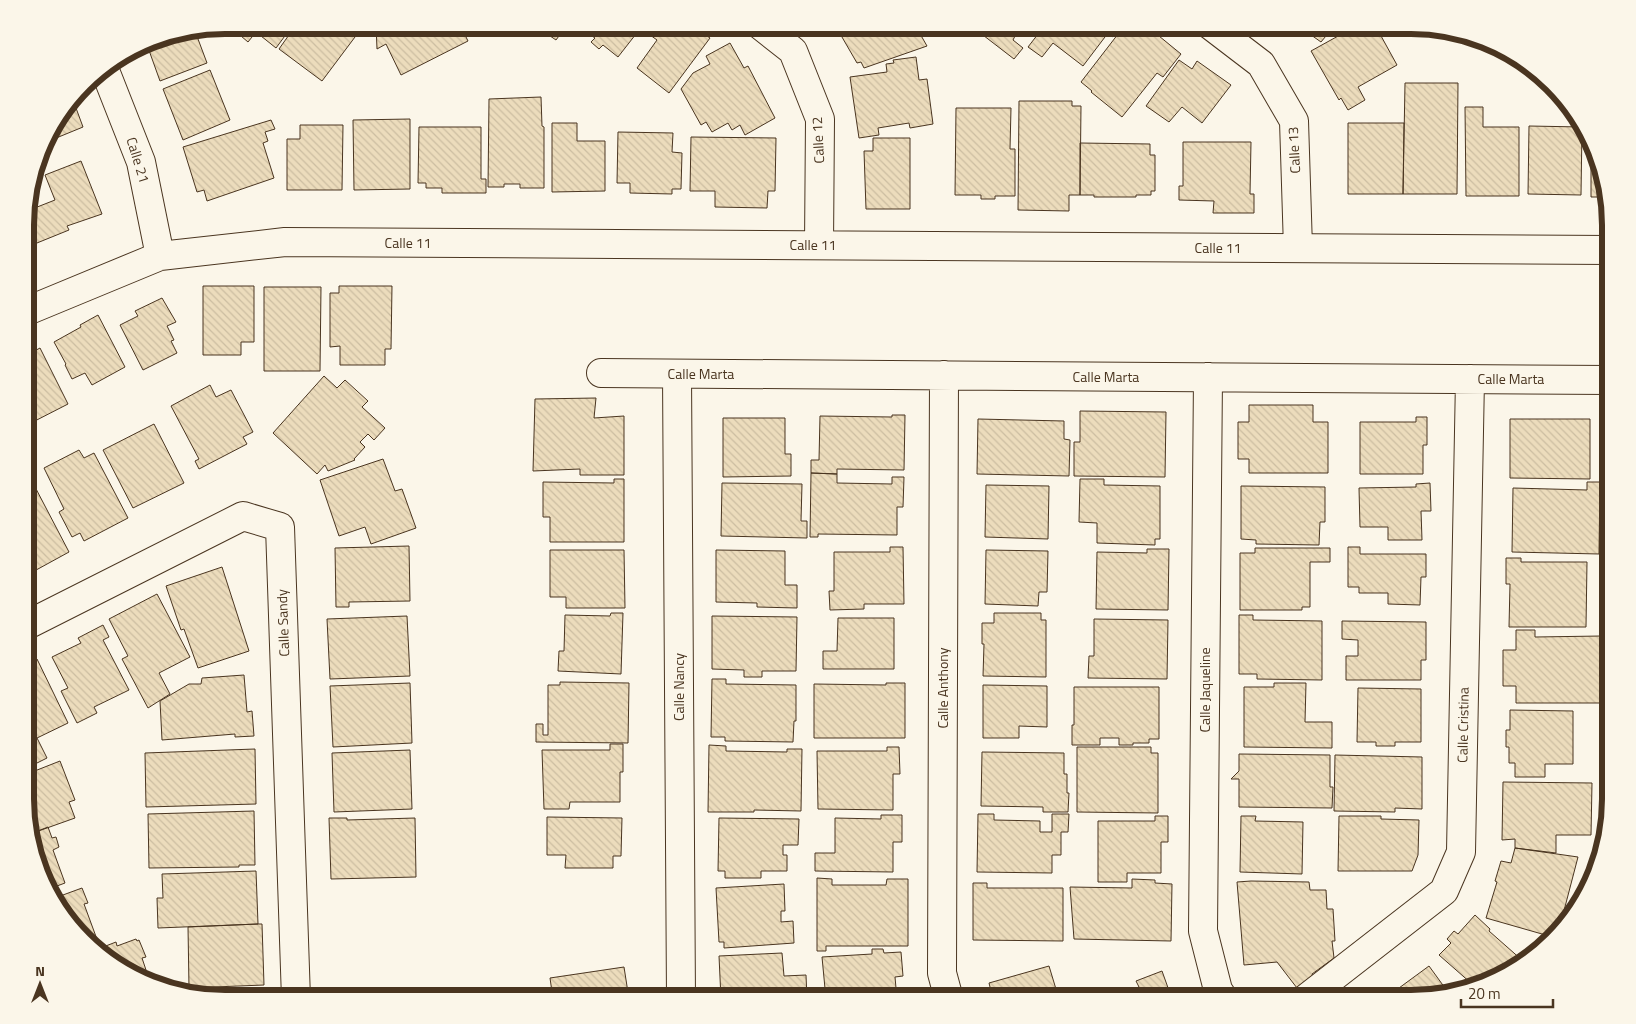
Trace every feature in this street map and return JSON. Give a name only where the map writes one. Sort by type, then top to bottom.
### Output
[{"type":"street","name":"Calle 12","points":[[771,34],[793,51],[820,119],[819,246]]},
{"type":"street","name":"Calle 13","points":[[1222,34],[1261,64],[1294,121],[1298,248]]},
{"type":"street","name":"Calle 21","points":[[107,75],[141,162],[160,256]]},
{"type":"street","name":"Calle 11","points":[[34,309],[160,256],[286,242],[1602,250]]},
{"type":"street","name":"Calle Marta","points":[[601,373],[1602,380]]},
{"type":"street","name":"Calle Nancy","points":[[677,374],[681,990]]},
{"type":"street","name":"Calle Anthony","points":[[944,375],[942,973],[947,990]]},
{"type":"street","name":"Calle Jaqueline","points":[[1208,377],[1204,931],[1218,990]]},
{"type":"street","name":"Calle Cristina","points":[[1317,990],[1444,891],[1461,852],[1470,379]]},
{"type":"street","name":"Calle Sandy","points":[[34,622],[243,516],[280,527],[296,990]]},
{"type":"building","points":[[240,34],[254,34],[248,42]]},
{"type":"building","points":[[258,34],[286,34],[276,48]]},
{"type":"building","points":[[290,34],[357,34],[322,81],[279,49]]},
{"type":"building","points":[[376,34],[464,34],[468,41],[401,75],[386,44],[377,49]]},
{"type":"building","points":[[547,34],[560,34],[556,40]]},
{"type":"building","points":[[589,34],[636,34],[618,57],[603,45],[599,49],[591,42],[595,38]]},
{"type":"building","points":[[649,34],[704,34],[710,38],[669,93],[637,68],[657,40]]},
{"type":"building","points":[[840,34],[920,34],[927,46],[864,68],[861,62],[857,63]]},
{"type":"building","points":[[982,34],[1012,34],[1015,36],[1013,40],[1023,48],[1014,59]]},
{"type":"building","points":[[1038,34],[1107,34],[1083,66],[1053,43],[1042,57],[1028,47]]},
{"type":"building","points":[[1118,34],[1160,34],[1159,36],[1181,54],[1163,77],[1157,73],[1122,117],[1081,82]]},
{"type":"building","points":[[1310,34],[1328,34],[1321,42]]},
{"type":"building","points":[[1342,34],[1380,34],[1397,65],[1358,87],[1365,100],[1348,110],[1341,98],[1339,100],[1311,51]]},
{"type":"building","points":[[197,36],[207,63],[160,81],[149,49]]},
{"type":"building","points":[[730,43],[744,68],[748,66],[775,118],[745,135],[740,125],[732,130],[728,123],[712,132],[706,122],[701,125],[681,89],[693,73],[710,64],[706,56]]},
{"type":"building","points":[[916,57],[919,80],[927,79],[933,124],[910,128],[909,123],[878,128],[879,135],[859,138],[850,77],[887,72],[886,64],[894,63],[893,60]]},
{"type":"building","points":[[1179,60],[1192,69],[1197,61],[1231,85],[1202,123],[1182,107],[1169,122],[1146,106]]},
{"type":"building","points":[[210,70],[230,120],[183,140],[163,89]]},
{"type":"building","points":[[1405,83],[1458,83],[1457,194],[1403,194]]},
{"type":"building","points":[[541,97],[542,126],[544,127],[544,188],[520,188],[520,184],[488,187],[489,99]]},
{"type":"building","points":[[1019,101],[1072,101],[1072,106],[1081,106],[1080,195],[1069,195],[1069,211],[1018,210]]},
{"type":"building","points":[[1465,107],[1483,107],[1483,127],[1519,127],[1519,196],[1466,196]]},
{"type":"building","points":[[76,108],[83,127],[53,139],[73,109]]},
{"type":"building","points":[[956,108],[1011,108],[1010,149],[1015,149],[1015,196],[995,196],[995,199],[981,199],[981,195],[955,195]]},
{"type":"building","points":[[410,119],[410,189],[354,190],[353,120]]},
{"type":"building","points":[[271,120],[275,129],[265,132],[268,141],[263,143],[274,178],[207,201],[204,190],[197,192],[183,147]]},
{"type":"building","points":[[552,123],[577,123],[577,141],[605,141],[605,191],[552,192]]},
{"type":"building","points":[[1348,123],[1404,123],[1403,194],[1348,194]]},
{"type":"building","points":[[300,125],[343,125],[342,190],[287,190],[287,139],[300,139]]},
{"type":"building","points":[[1529,126],[1576,127],[1582,138],[1581,195],[1528,194]]},
{"type":"building","points":[[419,127],[481,127],[481,179],[486,179],[486,193],[442,193],[442,188],[426,188],[426,183],[418,183]]},
{"type":"building","points":[[618,132],[673,133],[672,152],[682,153],[681,189],[672,189],[672,194],[630,193],[630,183],[617,183]]},
{"type":"building","points":[[691,137],[776,138],[775,191],[768,191],[767,208],[715,207],[715,191],[690,191]]},
{"type":"building","points":[[873,138],[910,138],[910,209],[866,209],[864,151],[873,151]]},
{"type":"building","points":[[1183,142],[1251,142],[1250,194],[1254,194],[1254,213],[1213,213],[1214,201],[1179,200],[1179,186],[1183,186]]},
{"type":"building","points":[[1080,143],[1150,144],[1150,155],[1155,155],[1155,191],[1151,191],[1151,195],[1136,195],[1136,197],[1080,195]]},
{"type":"building","points":[[81,161],[102,214],[67,226],[69,230],[34,244],[34,208],[55,200],[45,175]]},
{"type":"building","points":[[1591,161],[1600,197],[1591,197]]},
{"type":"building","points":[[203,286],[254,286],[254,342],[241,342],[241,355],[203,355]]},
{"type":"building","points":[[339,286],[392,286],[391,349],[385,349],[385,365],[340,365],[340,346],[330,347],[330,293],[339,293]]},
{"type":"building","points":[[264,287],[321,287],[320,371],[264,371]]},
{"type":"building","points":[[162,298],[176,322],[167,326],[174,340],[171,341],[177,353],[143,370],[120,325],[138,316],[135,311]]},
{"type":"building","points":[[98,315],[125,367],[92,385],[85,373],[72,379],[54,342]]},
{"type":"building","points":[[40,348],[68,404],[34,421],[34,351]]},
{"type":"building","points":[[324,376],[337,388],[345,380],[368,401],[362,407],[385,428],[374,440],[368,434],[360,442],[365,447],[355,460],[328,471],[325,465],[317,474],[273,433]]},
{"type":"building","points":[[210,385],[216,397],[231,390],[253,432],[243,437],[247,444],[199,469],[195,461],[199,459],[171,406]]},
{"type":"building","points":[[596,398],[594,418],[624,416],[624,475],[580,475],[580,469],[533,471],[535,399]]},
{"type":"building","points":[[1249,405],[1313,405],[1313,422],[1328,422],[1328,473],[1249,473],[1249,459],[1238,459],[1238,422],[1249,422]]},
{"type":"building","points":[[1080,411],[1166,412],[1165,477],[1074,476],[1074,442],[1080,442]]},
{"type":"building","points":[[892,415],[905,415],[904,470],[837,469],[837,474],[811,473],[811,460],[819,460],[820,416],[892,417]]},
{"type":"building","points":[[1416,417],[1427,417],[1427,445],[1423,445],[1423,474],[1360,474],[1360,422],[1416,422]]},
{"type":"building","points":[[723,418],[785,418],[785,454],[791,454],[791,476],[723,477]]},
{"type":"building","points":[[978,419],[1064,421],[1064,439],[1070,440],[1069,476],[977,474]]},
{"type":"building","points":[[1510,419],[1590,419],[1590,479],[1510,478]]},
{"type":"building","points":[[154,424],[184,483],[133,508],[103,450]]},
{"type":"building","points":[[79,450],[84,458],[94,453],[128,518],[84,541],[80,533],[72,537],[59,512],[64,509],[44,468]]},
{"type":"building","points":[[383,459],[395,491],[402,489],[416,528],[371,544],[365,527],[339,536],[320,480]]},
{"type":"building","points":[[811,473],[837,474],[837,483],[892,484],[892,477],[904,477],[903,507],[897,507],[897,535],[818,534],[818,537],[810,537]]},
{"type":"building","points":[[614,479],[624,479],[624,542],[550,542],[550,517],[543,517],[543,482],[614,483]]},
{"type":"building","points":[[1080,479],[1104,479],[1104,485],[1160,486],[1160,539],[1155,539],[1155,545],[1097,543],[1097,523],[1079,522]]},
{"type":"building","points":[[1587,482],[1600,482],[1599,554],[1512,552],[1513,488],[1587,490]]},
{"type":"building","points":[[722,483],[802,484],[801,521],[807,521],[807,538],[721,536]]},
{"type":"building","points":[[1430,483],[1431,511],[1421,511],[1422,540],[1388,540],[1388,527],[1360,527],[1359,488],[1416,487],[1416,484]]},
{"type":"building","points":[[34,485],[69,552],[34,571]]},
{"type":"building","points":[[986,485],[1049,486],[1048,539],[985,537]]},
{"type":"building","points":[[1241,486],[1325,487],[1325,522],[1320,522],[1319,545],[1256,544],[1256,540],[1241,539]]},
{"type":"building","points":[[409,546],[410,601],[349,602],[349,607],[336,607],[335,548]]},
{"type":"building","points":[[890,547],[903,547],[904,604],[864,604],[864,609],[830,610],[829,591],[834,591],[834,552],[890,552]]},
{"type":"building","points":[[1348,547],[1360,547],[1360,554],[1426,554],[1426,577],[1421,577],[1420,605],[1388,604],[1388,593],[1359,593],[1359,587],[1348,587]]},
{"type":"building","points":[[1255,548],[1330,548],[1330,562],[1310,562],[1310,607],[1302,607],[1302,610],[1240,610],[1240,553],[1255,553]]},
{"type":"building","points":[[1147,549],[1169,549],[1168,610],[1096,609],[1097,552],[1147,553]]},
{"type":"building","points":[[550,550],[624,550],[625,608],[566,608],[566,597],[550,597]]},
{"type":"building","points":[[716,550],[785,551],[785,585],[797,585],[797,608],[757,607],[757,603],[716,602]]},
{"type":"building","points":[[986,550],[1048,551],[1047,592],[1039,592],[1038,606],[985,604]]},
{"type":"building","points":[[1506,558],[1521,558],[1521,562],[1587,562],[1586,627],[1509,627],[1510,584],[1506,584]]},
{"type":"building","points":[[222,567],[249,651],[198,668],[184,629],[181,630],[166,586]]},
{"type":"building","points":[[157,594],[190,657],[159,673],[170,694],[148,708],[122,659],[128,656],[109,619]]},
{"type":"building","points":[[611,613],[623,613],[621,674],[558,671],[559,651],[564,651],[565,615],[610,616]]},
{"type":"building","points":[[994,613],[1041,613],[1041,620],[1046,620],[1046,677],[983,676],[984,644],[982,644],[982,623],[994,623]]},
{"type":"building","points":[[1239,615],[1253,615],[1253,620],[1322,621],[1322,680],[1257,679],[1257,674],[1239,674]]},
{"type":"building","points":[[407,616],[410,676],[330,679],[327,619]]},
{"type":"building","points":[[712,616],[797,617],[796,671],[762,671],[762,677],[744,677],[744,670],[712,669]]},
{"type":"building","points":[[838,618],[894,618],[894,669],[823,669],[823,651],[837,651]]},
{"type":"building","points":[[1094,619],[1168,620],[1167,679],[1088,678],[1089,656],[1094,656]]},
{"type":"building","points":[[1342,621],[1426,622],[1426,660],[1421,660],[1421,680],[1346,680],[1346,656],[1358,656],[1358,640],[1342,639]]},
{"type":"building","points":[[103,625],[109,637],[103,640],[129,690],[94,707],[97,713],[77,723],[61,691],[68,688],[52,657],[81,643],[78,638]]},
{"type":"building","points":[[1516,630],[1535,630],[1535,637],[1601,636],[1601,703],[1516,703],[1516,686],[1503,686],[1503,650],[1516,650]]},
{"type":"building","points":[[37,659],[68,723],[37,738],[47,758],[34,764],[34,661]]},
{"type":"building","points":[[244,675],[247,712],[252,711],[254,736],[235,737],[235,734],[162,740],[160,701],[189,684],[201,684],[202,678]]},
{"type":"building","points":[[712,679],[726,679],[726,684],[796,685],[796,721],[794,721],[793,742],[725,741],[725,737],[711,737]]},
{"type":"building","points":[[560,682],[629,683],[628,743],[536,742],[536,724],[543,724],[543,735],[548,735],[548,685],[560,685]]},
{"type":"building","points":[[410,683],[412,743],[333,747],[330,686]]},
{"type":"building","points":[[886,683],[905,683],[905,738],[814,738],[814,684],[886,685]]},
{"type":"building","points":[[1274,683],[1306,683],[1305,722],[1332,722],[1332,748],[1244,747],[1244,687],[1274,687]]},
{"type":"building","points":[[983,685],[1047,686],[1047,727],[1019,726],[1019,738],[983,738]]},
{"type":"building","points":[[1074,687],[1159,687],[1159,739],[1149,739],[1149,743],[1119,745],[1119,738],[1100,738],[1100,745],[1072,745]]},
{"type":"building","points":[[1358,688],[1421,689],[1421,742],[1395,742],[1395,746],[1376,746],[1376,742],[1357,742]]},
{"type":"building","points":[[1510,710],[1573,711],[1573,764],[1545,764],[1545,777],[1515,777],[1515,763],[1509,763],[1509,747],[1506,747],[1506,730],[1510,730]]},
{"type":"building","points":[[610,744],[623,744],[623,772],[620,772],[620,802],[570,802],[569,809],[544,809],[542,750],[610,750]]},
{"type":"building","points":[[709,745],[726,746],[726,751],[787,752],[787,749],[802,749],[801,811],[754,810],[754,812],[708,812]]},
{"type":"building","points":[[887,747],[899,747],[900,774],[893,774],[893,810],[818,809],[817,751],[887,751]]},
{"type":"building","points":[[1077,747],[1151,747],[1151,753],[1158,753],[1158,813],[1077,812]]},
{"type":"building","points":[[255,749],[256,804],[146,807],[145,753]]},
{"type":"building","points":[[410,750],[412,809],[334,812],[332,753]]},
{"type":"building","points":[[982,752],[1064,753],[1064,774],[1067,774],[1067,793],[1069,793],[1068,812],[1043,812],[1043,807],[981,806]]},
{"type":"building","points":[[1239,754],[1330,755],[1330,787],[1333,787],[1332,808],[1239,807],[1239,779],[1231,779],[1239,771]]},
{"type":"building","points":[[1335,755],[1422,757],[1422,809],[1395,808],[1395,812],[1334,811]]},
{"type":"building","points":[[60,761],[75,800],[69,802],[75,818],[36,832],[34,811],[34,771]]},
{"type":"building","points":[[1503,782],[1592,783],[1591,835],[1556,835],[1556,853],[1515,848],[1515,839],[1502,840]]},
{"type":"building","points":[[254,811],[255,865],[239,865],[239,867],[149,868],[148,814]]},
{"type":"building","points":[[978,814],[994,814],[994,820],[1040,821],[1040,832],[1052,832],[1052,814],[1069,814],[1068,832],[1061,832],[1061,855],[1052,855],[1052,873],[977,872]]},
{"type":"building","points":[[881,815],[902,815],[902,842],[893,842],[893,872],[815,871],[815,853],[835,853],[835,818],[881,819]]},
{"type":"building","points":[[1155,816],[1168,816],[1168,842],[1161,842],[1161,873],[1127,873],[1127,882],[1098,882],[1098,821],[1155,821]]},
{"type":"building","points":[[1241,816],[1256,816],[1255,821],[1303,822],[1302,874],[1240,872]]},
{"type":"building","points":[[1339,816],[1381,816],[1381,819],[1419,820],[1418,855],[1412,871],[1338,871]]},
{"type":"building","points":[[547,817],[622,818],[621,856],[613,856],[613,868],[565,868],[566,855],[547,855]]},
{"type":"building","points":[[329,818],[347,818],[347,820],[415,818],[416,877],[331,879]]},
{"type":"building","points":[[719,818],[799,819],[798,845],[783,845],[783,855],[787,855],[787,871],[761,871],[761,878],[725,878],[725,871],[718,871]]},
{"type":"building","points":[[48,827],[52,838],[56,837],[59,847],[53,850],[65,883],[55,887],[40,848],[36,832]]},
{"type":"building","points":[[1515,848],[1578,857],[1563,915],[1545,935],[1486,918],[1501,861],[1511,863]]},
{"type":"building","points":[[256,871],[258,924],[158,928],[157,898],[163,898],[162,874]]},
{"type":"building","points":[[817,878],[832,879],[832,885],[886,885],[887,879],[908,879],[908,946],[826,946],[826,951],[817,951]]},
{"type":"building","points":[[1132,879],[1155,880],[1155,883],[1172,884],[1171,941],[1074,939],[1070,887],[1132,888]]},
{"type":"building","points":[[1237,882],[1309,882],[1310,890],[1326,890],[1327,909],[1333,909],[1335,941],[1332,941],[1334,958],[1297,988],[1277,962],[1244,965]]},
{"type":"building","points":[[973,883],[987,883],[987,888],[1063,888],[1063,941],[973,940]]},
{"type":"building","points":[[784,884],[785,911],[781,911],[781,922],[793,921],[794,943],[724,948],[724,942],[719,942],[716,888]]},
{"type":"building","points":[[82,888],[88,903],[84,904],[98,942],[81,925],[60,896]]},
{"type":"building","points":[[1475,915],[1490,929],[1489,931],[1518,957],[1496,971],[1469,981],[1439,955],[1451,943],[1447,939],[1454,931],[1458,934]]},
{"type":"building","points":[[262,924],[264,985],[189,987],[188,927]]},
{"type":"building","points":[[136,939],[137,941],[139,940],[146,957],[142,958],[146,970],[141,972],[129,965],[104,947],[116,942],[117,946]]},
{"type":"building","points":[[872,949],[883,949],[884,953],[901,952],[903,976],[895,977],[896,990],[825,990],[822,957],[872,954]]},
{"type":"building","points":[[782,953],[784,976],[806,975],[807,990],[721,990],[719,956]]},
{"type":"building","points":[[1049,966],[1056,990],[991,990],[989,983]]},
{"type":"building","points":[[1429,966],[1445,988],[1423,990],[1396,990]]},
{"type":"building","points":[[624,967],[628,990],[552,990],[550,978]]},
{"type":"building","points":[[1162,971],[1169,990],[1131,990],[1139,987],[1136,981]]},
{"type":"building","points":[[265,988],[265,990],[231,990]]}]
